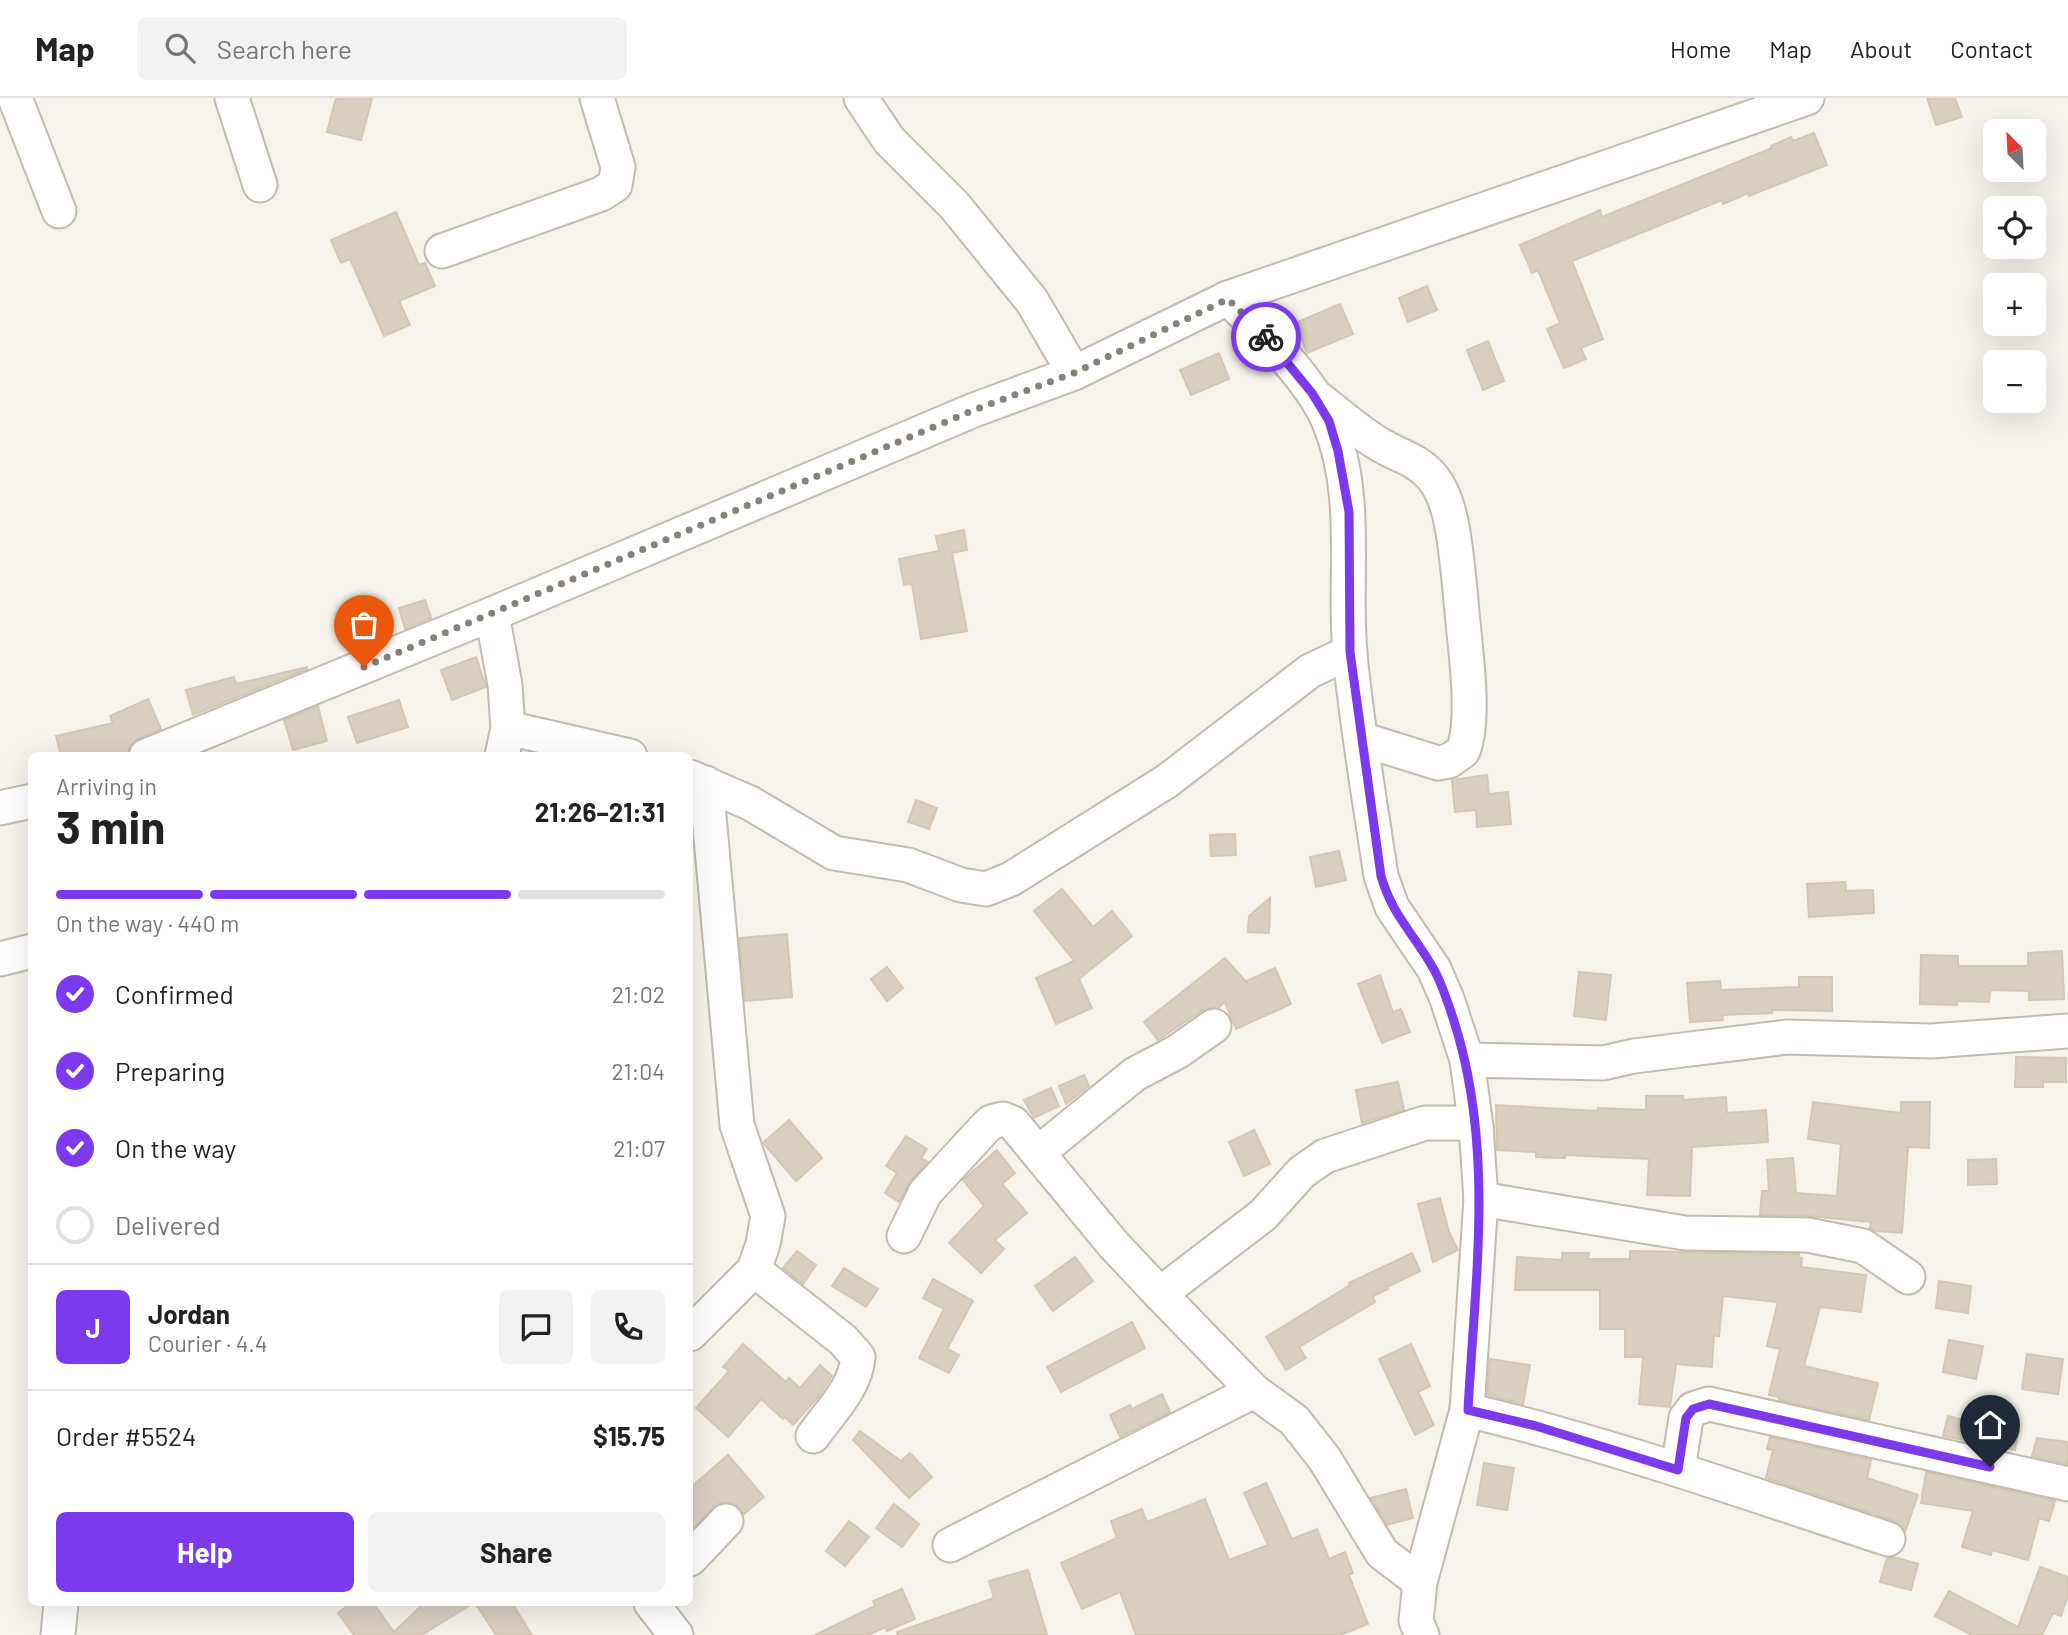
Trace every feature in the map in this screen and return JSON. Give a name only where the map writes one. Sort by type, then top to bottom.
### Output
[{"type":"street","points":[[15,98],[59,211]]},
{"type":"street","points":[[232,98],[260,185]]},
{"type":"street","points":[[442,251],[601,194],[615,185],[618,167],[597,98]]},
{"type":"street","points":[[861,98],[889,140],[954,205],[1032,301],[1074,373]]},
{"type":"street","points":[[156,752],[492,614],[961,415],[1074,373],[1228,299],[1807,98]]},
{"type":"street","points":[[1228,299],[1275,345],[1312,393],[1329,421],[1338,451],[1349,512],[1350,652],[1381,876],[1392,908],[1434,969],[1467,1060],[1476,1127],[1481,1199],[1468,1410],[1420,1582],[1416,1621],[1422,1635]]},
{"type":"street","points":[[1312,393],[1379,444],[1422,467],[1433,479],[1442,493],[1450,516],[1456,556],[1467,666],[1468,724],[1463,751],[1449,761],[1438,763],[1361,739]]},
{"type":"street","points":[[492,614],[505,685],[505,742],[594,752]]},
{"type":"street","points":[[698,780],[750,803],[834,853],[908,864],[961,885],[986,889],[1011,879],[1167,781],[1310,671],[1350,652]]},
{"type":"street","points":[[693,1331],[754,1270],[763,1244],[768,1216],[737,1125],[698,780]]},
{"type":"street","points":[[0,808],[28,802]]},
{"type":"street","points":[[0,959],[28,952]]},
{"type":"street","points":[[1038,1153],[1135,1074],[1178,1052],[1214,1026]]},
{"type":"street","points":[[1467,1060],[1603,1063],[1634,1056],[1788,1037],[1931,1041],[2068,1031]]},
{"type":"street","points":[[904,1236],[925,1193],[991,1122],[1003,1119],[1013,1123],[1113,1244],[1160,1294],[1254,1391],[1294,1420],[1324,1458],[1382,1553],[1420,1582]]},
{"type":"street","points":[[1160,1294],[1263,1215],[1302,1172],[1325,1156],[1425,1122],[1459,1122],[1476,1127]]},
{"type":"street","points":[[1481,1199],[1685,1233],[1808,1235],[1863,1246],[1908,1277]]},
{"type":"street","points":[[754,1270],[843,1340],[858,1357],[857,1372],[813,1436]]},
{"type":"street","points":[[950,1545],[1254,1391]]},
{"type":"street","points":[[1678,1470],[1686,1418],[1693,1409],[1709,1404],[2068,1484]]},
{"type":"street","points":[[1468,1410],[1536,1426],[1888,1539]]},
{"type":"street","points":[[693,1556],[726,1521]]},
{"type":"street","points":[[58,1635],[61,1606]]},
{"type":"street","points":[[653,1606],[676,1635]]},
{"type":"building","points":[[336,98],[372,98],[361,140],[327,132]]},
{"type":"building","points":[[1927,98],[1955,98],[1962,117],[1936,125]]},
{"type":"building","points":[[1814,133],[1827,165],[1749,196],[1748,193],[1723,204],[1722,200],[1572,261],[1603,339],[1581,348],[1586,359],[1564,368],[1547,329],[1560,323],[1538,270],[1532,273],[1520,245],[1600,210],[1602,217],[1772,148],[1771,146],[1791,137],[1793,141]]},
{"type":"building","points":[[396,212],[419,265],[425,263],[435,286],[399,301],[410,325],[384,336],[350,259],[341,263],[331,240]]},
{"type":"building","points":[[1427,286],[1437,310],[1408,322],[1399,298]]},
{"type":"building","points":[[1340,304],[1353,334],[1307,353],[1295,323]]},
{"type":"building","points":[[1488,341],[1504,381],[1483,390],[1467,350]]},
{"type":"building","points":[[1219,353],[1229,379],[1191,395],[1180,370]]},
{"type":"building","points":[[964,530],[967,550],[952,553],[967,631],[921,639],[912,584],[904,585],[899,559],[939,551],[936,536]]},
{"type":"building","points":[[425,600],[431,618],[405,629],[399,608]]},
{"type":"building","points":[[476,657],[486,687],[452,700],[441,670]]},
{"type":"building","points":[[307,667],[193,715],[186,690],[234,677],[236,684]]},
{"type":"building","points":[[148,699],[161,729],[138,739],[130,745],[128,752],[60,752],[56,736],[113,723],[110,716]]},
{"type":"building","points":[[399,700],[408,727],[357,743],[348,717]]},
{"type":"building","points":[[318,706],[327,741],[293,750],[284,720]]},
{"type":"building","points":[[1487,775],[1489,794],[1508,792],[1511,824],[1477,827],[1476,810],[1455,812],[1452,780]]},
{"type":"building","points":[[916,800],[937,808],[929,829],[908,822]]},
{"type":"building","points":[[1235,834],[1236,855],[1211,856],[1210,835]]},
{"type":"building","points":[[1339,851],[1346,880],[1316,887],[1310,857]]},
{"type":"building","points":[[1845,882],[1846,891],[1873,890],[1874,913],[1809,917],[1807,884]]},
{"type":"building","points":[[1062,889],[1093,927],[1112,911],[1132,936],[1079,979],[1092,1008],[1056,1024],[1036,978],[1074,961],[1034,911]]},
{"type":"building","points":[[1270,898],[1269,933],[1248,932],[1249,916]]},
{"type":"building","points":[[787,934],[792,997],[745,1001],[739,938]]},
{"type":"building","points":[[2062,951],[2064,999],[2029,1000],[2029,991],[1990,990],[1989,1002],[1920,1004],[1921,955],[1958,956],[1958,966],[2028,966],[2028,953]]},
{"type":"building","points":[[1225,958],[1247,983],[1275,968],[1291,1004],[1236,1029],[1225,1002],[1218,1008],[1203,1010],[1158,1040],[1144,1022]]},
{"type":"building","points":[[887,967],[903,988],[887,1001],[871,979]]},
{"type":"building","points":[[1579,972],[1611,975],[1606,1020],[1574,1016]]},
{"type":"building","points":[[1380,975],[1393,1012],[1401,1009],[1410,1032],[1382,1043],[1358,984]]},
{"type":"building","points":[[1799,977],[1832,977],[1832,1011],[1772,1010],[1772,1013],[1722,1015],[1723,1020],[1690,1022],[1687,983],[1720,981],[1721,990],[1799,987]]},
{"type":"building","points":[[2016,1057],[2066,1058],[2066,1082],[2043,1082],[2043,1087],[2015,1087]]},
{"type":"building","points":[[1084,1075],[1089,1086],[1066,1104],[1059,1086]]},
{"type":"building","points":[[1398,1082],[1404,1110],[1362,1123],[1356,1090]]},
{"type":"building","points":[[1051,1088],[1059,1106],[1034,1118],[1024,1100]]},
{"type":"building","points":[[1646,1096],[1683,1096],[1683,1100],[1726,1097],[1727,1113],[1766,1110],[1768,1142],[1692,1147],[1690,1196],[1647,1195],[1649,1159],[1565,1155],[1565,1158],[1536,1157],[1536,1152],[1497,1150],[1496,1105],[1597,1111],[1598,1108],[1646,1110]]},
{"type":"building","points":[[1813,1102],[1901,1113],[1901,1102],[1930,1102],[1929,1148],[1908,1147],[1902,1233],[1870,1229],[1871,1222],[1760,1215],[1762,1191],[1769,1191],[1767,1160],[1793,1158],[1796,1193],[1837,1196],[1841,1144],[1808,1139]]},
{"type":"building","points":[[789,1120],[822,1158],[796,1181],[763,1143]]},
{"type":"building","points":[[1254,1130],[1270,1164],[1244,1176],[1229,1142]]},
{"type":"building","points":[[906,1136],[927,1149],[921,1158],[928,1162],[911,1180],[899,1202],[885,1193],[897,1173],[886,1166]]},
{"type":"building","points":[[997,1150],[1015,1173],[1002,1184],[1027,1213],[995,1240],[1004,1249],[981,1273],[949,1243],[984,1206],[963,1180]]},
{"type":"building","points":[[1996,1159],[1997,1184],[1968,1185],[1968,1160]]},
{"type":"building","points":[[1440,1198],[1449,1232],[1458,1250],[1433,1262],[1418,1204]]},
{"type":"building","points":[[797,1251],[816,1265],[803,1284],[783,1268]]},
{"type":"building","points":[[1630,1251],[1799,1254],[1798,1257],[1802,1258],[1801,1267],[1866,1275],[1861,1312],[1820,1307],[1804,1366],[1878,1383],[1869,1420],[1779,1400],[1779,1397],[1769,1395],[1780,1349],[1767,1346],[1778,1302],[1723,1296],[1719,1336],[1714,1335],[1712,1367],[1676,1364],[1670,1407],[1639,1404],[1643,1357],[1625,1357],[1625,1329],[1600,1329],[1600,1290],[1515,1290],[1517,1257],[1562,1260],[1562,1253],[1589,1253],[1588,1259],[1630,1259]]},
{"type":"building","points":[[1412,1253],[1420,1271],[1387,1287],[1388,1289],[1373,1296],[1375,1302],[1299,1347],[1306,1358],[1286,1370],[1266,1337],[1350,1285],[1349,1283]]},
{"type":"building","points":[[1075,1257],[1093,1281],[1053,1311],[1035,1286]]},
{"type":"building","points":[[844,1268],[878,1289],[866,1307],[832,1286]]},
{"type":"building","points":[[933,1279],[973,1301],[947,1349],[959,1355],[949,1373],[919,1358],[944,1309],[923,1298]]},
{"type":"building","points":[[1939,1281],[1971,1286],[1968,1313],[1936,1308]]},
{"type":"building","points":[[1132,1322],[1145,1348],[1061,1392],[1047,1367]]},
{"type":"building","points":[[1949,1340],[1983,1346],[1976,1379],[1943,1372]]},
{"type":"building","points":[[743,1344],[786,1382],[789,1378],[800,1388],[820,1365],[832,1376],[819,1396],[793,1425],[761,1399],[728,1437],[696,1408],[729,1371],[723,1367]]},
{"type":"building","points":[[1411,1344],[1430,1386],[1418,1392],[1434,1425],[1415,1435],[1379,1359]]},
{"type":"building","points":[[2027,1354],[2063,1359],[2058,1394],[2022,1389]]},
{"type":"building","points":[[1490,1359],[1530,1365],[1523,1404],[1487,1395]]},
{"type":"building","points":[[1162,1394],[1170,1412],[1120,1437],[1110,1415],[1130,1405],[1132,1409]]},
{"type":"building","points":[[1948,1416],[1993,1428],[2019,1430],[2015,1450],[1943,1436]]},
{"type":"building","points":[[860,1431],[901,1461],[910,1453],[932,1477],[909,1498],[853,1440]]},
{"type":"building","points":[[1770,1437],[1871,1460],[1867,1478],[1918,1495],[1905,1532],[1902,1526],[1894,1521],[1766,1478],[1773,1450],[1767,1449]]},
{"type":"building","points":[[2037,1438],[2068,1442],[2068,1464],[2032,1456]]},
{"type":"building","points":[[728,1455],[764,1497],[744,1514],[732,1503],[720,1503],[693,1529],[693,1485]]},
{"type":"building","points":[[1484,1463],[1514,1468],[1507,1510],[1477,1505]]},
{"type":"building","points":[[1926,1472],[2055,1501],[2049,1521],[2039,1518],[2028,1560],[1992,1550],[1991,1555],[1962,1547],[1973,1511],[1921,1503]]},
{"type":"building","points":[[1266,1483],[1292,1539],[1317,1529],[1329,1559],[1345,1552],[1353,1573],[1349,1575],[1368,1624],[1340,1635],[1136,1635],[1120,1592],[1082,1609],[1061,1563],[1117,1538],[1111,1521],[1142,1509],[1147,1522],[1205,1499],[1229,1560],[1268,1545],[1244,1493]]},
{"type":"building","points":[[1406,1489],[1413,1518],[1387,1525],[1371,1498]]},
{"type":"building","points":[[894,1504],[919,1524],[902,1547],[876,1528]]},
{"type":"building","points":[[849,1521],[869,1537],[845,1566],[826,1551]]},
{"type":"building","points":[[1894,1557],[1918,1564],[1911,1590],[1880,1582],[1887,1558]]},
{"type":"building","points":[[2040,1567],[2068,1577],[2068,1595],[2061,1616],[2053,1613],[2042,1635],[1972,1635],[1935,1616],[1949,1591],[2018,1627]]},
{"type":"building","points":[[1028,1570],[1047,1635],[898,1635],[897,1632],[994,1598],[989,1581]]},
{"type":"building","points":[[902,1589],[915,1619],[887,1631],[885,1627],[869,1635],[815,1635],[875,1606],[873,1601]]},
{"type":"building","points":[[347,1606],[375,1606],[394,1632],[421,1606],[468,1606],[422,1635],[354,1635],[338,1613]]},
{"type":"building","points":[[477,1606],[514,1606],[532,1635],[496,1635]]},
{"type":"way so far","points":[[364,667],[795,484],[974,410],[1074,373],[1228,299],[1266,337]]},
{"type":"route","points":[[1266,337],[1312,393],[1329,421],[1338,451],[1349,512],[1350,652],[1381,876],[1392,908],[1434,969],[1467,1060],[1476,1127],[1481,1199],[1468,1410],[1536,1426],[1678,1470],[1686,1418],[1693,1409],[1709,1404],[1990,1467]]}]
